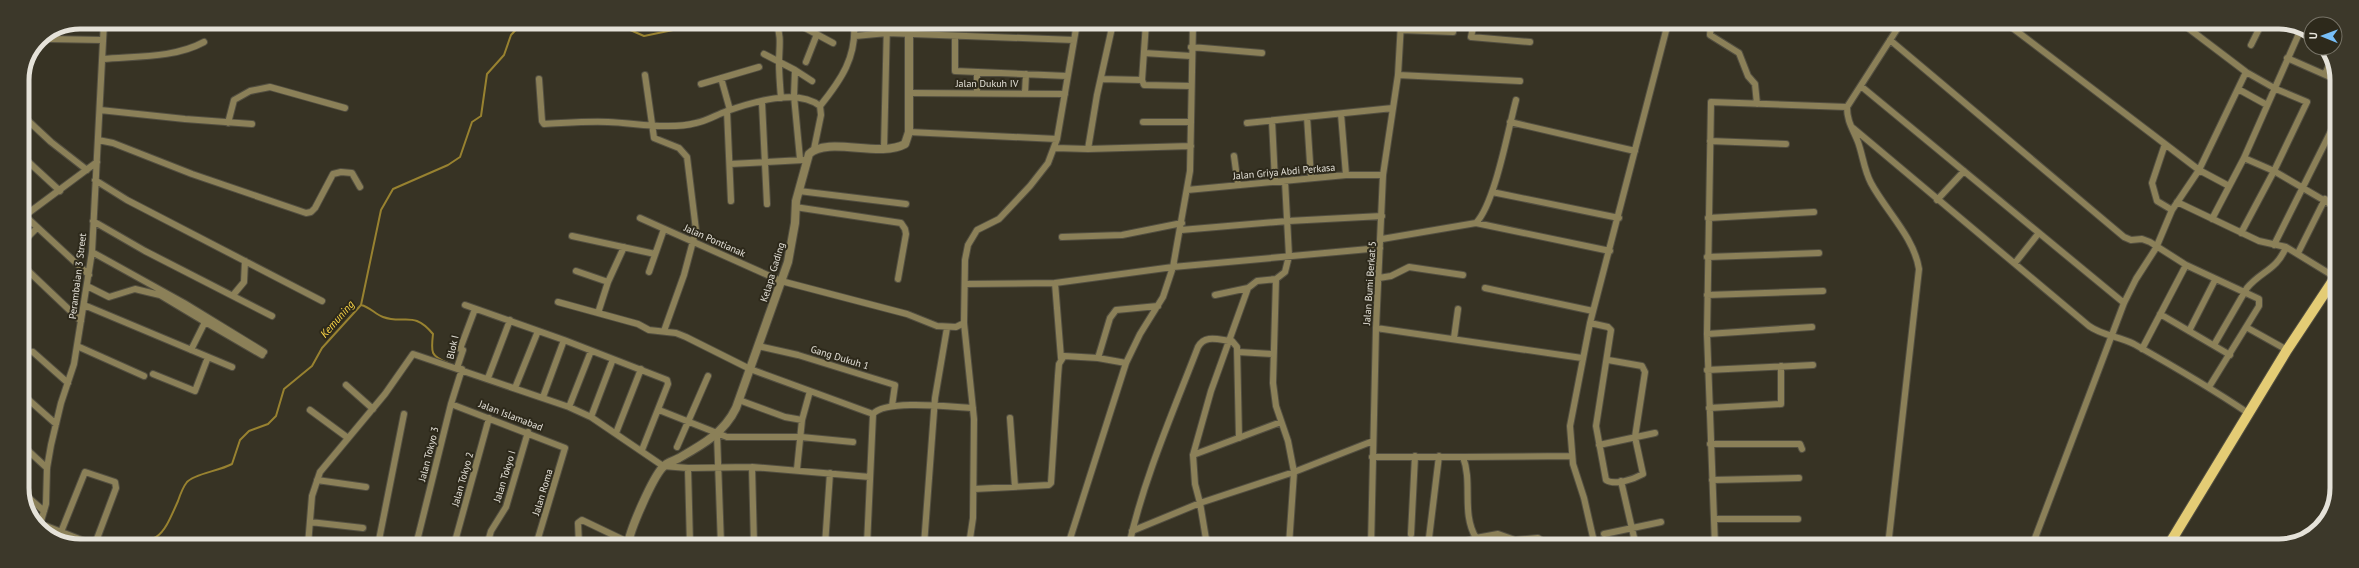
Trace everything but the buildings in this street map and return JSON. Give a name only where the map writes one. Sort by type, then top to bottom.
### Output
[{"type":"main road","points":[[2172,539],[2287,350],[2330,285]]},
{"type":"street","name":"Perambaian 3 Street","points":[[41,521],[44,511],[47,468],[56,424],[77,346],[92,252],[104,29]]},
{"type":"street","points":[[778,29],[781,38],[779,63],[781,98]]},
{"type":"street","points":[[807,29],[833,43]]},
{"type":"street","points":[[854,29],[855,36],[851,60],[842,76],[820,106],[821,115],[814,149],[825,147],[884,149],[905,144],[909,132],[908,29]]},
{"type":"street","points":[[884,149],[887,29]]},
{"type":"street","points":[[970,539],[973,518],[974,489],[973,408],[964,323],[966,260],[971,236],[977,230],[995,222],[1010,208],[1048,163],[1055,148],[1057,139],[1076,29]]},
{"type":"street","points":[[1088,149],[1112,29]]},
{"type":"street","points":[[1146,29],[1142,80],[1144,85],[1191,86]]},
{"type":"street","points":[[1070,539],[1126,363],[1140,334],[1158,306],[1169,282],[1173,267],[1181,230],[1187,190],[1191,146],[1191,47],[1192,29]]},
{"type":"street","points":[[1473,29],[1471,38],[1530,42]]},
{"type":"street","points":[[1593,539],[1572,456],[1570,426],[1590,323],[1619,218],[1666,29]]},
{"type":"street","points":[[1710,29],[1710,35],[1739,53],[1748,76],[1755,84],[1758,104]]},
{"type":"street","points":[[1889,539],[1919,269],[1912,246],[1871,183],[1864,168],[1858,142],[1849,124],[1847,107],[1862,87],[1897,29]]},
{"type":"street","points":[[2014,29],[2199,170],[2229,186]]},
{"type":"street","points":[[2189,29],[2246,72],[2276,88],[2308,102],[2241,233]]},
{"type":"street","points":[[2251,45],[2259,29]]},
{"type":"street","points":[[1401,30],[1454,32]]},
{"type":"street","name":"Jalan Bumi Berkat 5","points":[[1371,539],[1376,328],[1380,248],[1382,239],[1383,175],[1398,74],[1401,30]]},
{"type":"street","points":[[855,36],[887,33],[908,35],[1074,40]]},
{"type":"street","points":[[2212,219],[2244,158],[2299,33]]},
{"type":"street","points":[[806,62],[817,34]]},
{"type":"street","points":[[955,36],[955,71],[1067,76]]},
{"type":"street","points":[[51,39],[103,40]]},
{"type":"street","points":[[1890,40],[2124,237],[2131,240],[2142,239],[2186,266],[2245,293],[2256,296],[2260,303],[2230,355],[2209,387]]},
{"type":"street","points":[[103,59],[186,50],[204,42]]},
{"type":"street","points":[[1191,47],[1262,53]]},
{"type":"street","points":[[1144,53],[1191,56]]},
{"type":"street","points":[[764,54],[795,70],[812,81]]},
{"type":"street","points":[[2287,58],[2330,77]]},
{"type":"street","points":[[2324,74],[2328,66]]},
{"type":"street","points":[[701,84],[759,67]]},
{"type":"street","points":[[730,164],[804,160],[794,96],[795,70]]},
{"type":"street","points":[[2035,539],[2124,303],[2136,279],[2156,248],[2172,210],[2199,170],[2246,72]]},
{"type":"street","points":[[977,73],[977,93]]},
{"type":"street","points":[[1025,93],[1026,74]]},
{"type":"street","points":[[1398,74],[1520,81]]},
{"type":"street","points":[[645,75],[654,138],[679,148],[687,157],[696,221],[694,242],[664,331]]},
{"type":"street","points":[[721,78],[729,111],[731,201]]},
{"type":"street","points":[[1101,79],[1142,80]]},
{"type":"street","points":[[539,80],[543,124],[606,122],[651,125],[696,124],[729,111],[794,96],[814,101],[820,106]]},
{"type":"street","points":[[228,123],[234,100],[264,87],[288,91],[345,108]]},
{"type":"street","points":[[1862,87],[2038,234],[2124,303]]},
{"type":"street","points":[[2238,89],[2267,105]]},
{"type":"street","name":"Jalan Dukuh IV","points":[[909,93],[1065,94]]},
{"type":"street","points":[[1476,223],[1484,214],[1492,192],[1516,100]]},
{"type":"street","points":[[1715,539],[1707,370],[1707,257],[1711,102],[1847,107]]},
{"type":"street","points":[[762,103],[767,204]]},
{"type":"street","points":[[1247,123],[1393,108]]},
{"type":"street","points":[[100,110],[228,123],[252,124]]},
{"type":"street","points":[[1341,114],[1346,175]]},
{"type":"street","points":[[1306,117],[1311,178]]},
{"type":"street","points":[[1272,121],[1275,181]]},
{"type":"street","points":[[29,122],[51,142],[87,170]]},
{"type":"street","points":[[1143,122],[1191,122]]},
{"type":"street","points":[[1510,122],[1635,151]]},
{"type":"street","points":[[1849,124],[1937,200],[2015,263],[2089,326],[2142,349],[2209,387],[2248,413]]},
{"type":"street","points":[[909,132],[1057,139]]},
{"type":"street","points":[[2274,244],[2330,133]]},
{"type":"street","points":[[98,140],[113,143],[192,174],[306,213],[311,212],[315,208],[333,174],[352,174],[360,187]]},
{"type":"street","points":[[1710,141],[1786,144]]},
{"type":"street","points":[[2166,144],[2152,183],[2157,201],[2172,210]]},
{"type":"street","points":[[1055,148],[1088,149],[1191,146]]},
{"type":"street","name":"Kelapa Gading","points":[[663,466],[699,447],[717,434],[729,421],[740,400],[791,251],[795,207],[804,160],[814,149]]},
{"type":"street","points":[[1234,156],[1238,185]]},
{"type":"street","points":[[2244,158],[2274,171],[2330,203]]},
{"type":"street","points":[[29,162],[60,191]]},
{"type":"street","points":[[29,210],[60,191],[97,162]]},
{"type":"street","points":[[1937,200],[1964,171]]},
{"type":"street","name":"Jalan Griya Abdi Perkasa","points":[[1187,190],[1346,175],[1383,175]]},
{"type":"street","points":[[95,180],[127,200],[322,301]]},
{"type":"street","points":[[1215,295],[1248,288],[1257,281],[1276,279],[1285,272],[1289,256],[1285,180]]},
{"type":"street","points":[[799,191],[906,204]]},
{"type":"street","points":[[1492,192],[1619,218]]},
{"type":"street","points":[[2298,253],[2325,199]]},
{"type":"street","points":[[2177,202],[2259,241],[2286,247],[2330,272]]},
{"type":"street","points":[[795,207],[900,223],[906,228],[906,234],[898,279]]},
{"type":"street","points":[[1708,218],[1814,212]]},
{"type":"street","points":[[1181,230],[1288,221],[1382,216]]},
{"type":"street","name":"Jalan Pontianak","points":[[640,218],[781,281],[907,314],[947,328]]},
{"type":"street","points":[[29,221],[89,275]]},
{"type":"street","points":[[93,221],[145,251],[234,294],[272,316]]},
{"type":"street","points":[[1062,237],[1122,235],[1182,223]]},
{"type":"street","points":[[1382,239],[1476,223],[1610,251]]},
{"type":"street","points":[[29,236],[37,228]]},
{"type":"street","points":[[649,272],[664,229]]},
{"type":"street","points":[[2015,263],[2038,234]]},
{"type":"street","points":[[572,236],[655,254]]},
{"type":"street","points":[[598,314],[608,282],[624,247]]},
{"type":"street","points":[[2214,345],[2253,280],[2277,264],[2286,247]]},
{"type":"street","points":[[965,284],[1056,282],[1173,267],[1380,248]]},
{"type":"street","points":[[87,286],[109,297],[135,289],[160,295],[263,354],[184,304],[92,252]]},
{"type":"street","points":[[1707,257],[1819,253]]},
{"type":"street","points":[[234,294],[244,282],[245,261]]},
{"type":"street","points":[[2142,349],[2186,266]]},
{"type":"street","points":[[1379,278],[1391,276],[1409,267],[1463,275]]},
{"type":"street","points":[[29,271],[81,320]]},
{"type":"street","points":[[576,271],[608,282]]},
{"type":"street","points":[[1276,279],[1272,354],[1273,383],[1280,422],[1288,441],[1294,472],[1290,539]]},
{"type":"street","points":[[2189,331],[2215,280]]},
{"type":"street","points":[[974,489],[1049,485],[1051,483],[1053,425],[1062,358],[1056,282]]},
{"type":"street","points":[[1206,539],[1200,503],[1194,484],[1193,455],[1228,341],[1248,288]]},
{"type":"street","points":[[1485,288],[1593,311]]},
{"type":"street","points":[[1707,295],[1823,291]]},
{"type":"street","points":[[558,302],[638,324],[649,330],[664,331],[686,337],[750,369],[873,414]]},
{"type":"street","points":[[84,305],[232,367]]},
{"type":"street","points":[[465,305],[564,340],[668,381],[642,450]]},
{"type":"street","points":[[1098,358],[1110,318],[1116,310],[1158,306]]},
{"type":"street","name":"Blok I","points":[[459,369],[463,350],[460,349],[475,308]]},
{"type":"street","points":[[1454,338],[1458,309]]},
{"type":"street","points":[[2160,314],[2230,355]]},
{"type":"street","points":[[488,378],[510,320]]},
{"type":"street","points":[[191,350],[205,322]]},
{"type":"street","points":[[924,539],[934,406],[947,328],[964,323]]},
{"type":"street","points":[[1590,323],[1610,328],[1608,360],[1596,426],[1606,480],[1610,482],[1621,481],[1643,474],[1635,437],[1644,368],[1636,364],[1608,360]]},
{"type":"street","points":[[1707,334],[1812,327]]},
{"type":"street","points":[[2246,327],[2287,350]]},
{"type":"street","points":[[1376,328],[1454,338],[1582,358]]},
{"type":"street","points":[[515,388],[538,331]]},
{"type":"street","points":[[1130,539],[1169,422],[1198,348],[1202,341],[1207,338],[1235,343],[1238,352],[1239,438]]},
{"type":"street","points":[[543,397],[564,340]]},
{"type":"street","points":[[77,346],[144,376]]},
{"type":"street","name":"Gang Dukuh 1","points":[[758,346],[798,355],[895,385],[892,406]]},
{"type":"street","points":[[569,407],[591,351]]},
{"type":"street","points":[[33,352],[68,383]]},
{"type":"street","points":[[1238,352],[1272,354]]},
{"type":"street","points":[[309,539],[312,496],[317,480],[328,462],[373,409],[413,354],[488,378],[569,407],[591,417],[642,450],[663,466],[688,468],[719,466],[797,469],[870,477]]},
{"type":"street","points":[[1062,358],[1067,355],[1126,363]]},
{"type":"street","points":[[153,374],[195,391],[208,357]]},
{"type":"street","points":[[591,417],[613,359]]},
{"type":"street","points":[[1707,370],[1813,365]]},
{"type":"street","points":[[1709,408],[1781,404],[1781,366]]},
{"type":"street","name":"Jalan Tokyo 3","points":[[417,539],[459,369]]},
{"type":"street","points":[[616,433],[640,369]]},
{"type":"street","points":[[677,447],[687,421],[708,376]]},
{"type":"street","points":[[346,385],[373,409]]},
{"type":"street","points":[[797,469],[802,420],[810,391]]},
{"type":"street","points":[[29,400],[56,424]]},
{"type":"street","points":[[740,400],[785,417],[802,420]]},
{"type":"street","name":"Jalan Islamabad","points":[[451,404],[564,446]]},
{"type":"street","points":[[873,414],[883,407],[892,406],[973,408]]},
{"type":"street","points":[[310,410],[348,438]]},
{"type":"street","points":[[658,410],[727,437],[801,437],[853,442]]},
{"type":"street","points":[[379,539],[404,414]]},
{"type":"street","points":[[867,539],[873,414]]},
{"type":"street","name":"Jalan Tokyo 2","points":[[456,539],[489,418]]},
{"type":"street","points":[[1010,418],[1015,487]]},
{"type":"street","points":[[1193,455],[1280,422]]},
{"type":"street","name":"Jalan Tokyo I","points":[[489,539],[491,531],[506,507],[528,432]]},
{"type":"street","points":[[1599,445],[1655,433]]},
{"type":"street","points":[[717,434],[721,539]]},
{"type":"street","points":[[1132,531],[1200,503],[1294,472],[1373,441]]},
{"type":"street","points":[[1710,444],[1800,444],[1802,449]]},
{"type":"street","name":"Jalan Roma","points":[[538,539],[564,455],[564,446]]},
{"type":"street","points":[[29,451],[47,468]]},
{"type":"street","points":[[1411,534],[1415,456]]},
{"type":"street","points":[[1429,539],[1439,456]]},
{"type":"street","points":[[1372,457],[1572,456]]},
{"type":"street","points":[[1463,457],[1468,470],[1468,511],[1470,525],[1476,538]]},
{"type":"street","points":[[630,539],[647,497],[663,466]]},
{"type":"street","points":[[752,467],[754,539]]},
{"type":"street","points":[[688,468],[690,539]]},
{"type":"street","points":[[61,532],[85,472],[115,482],[116,488],[97,539]]},
{"type":"street","points":[[825,539],[830,473]]},
{"type":"street","points":[[1712,480],[1800,478]]},
{"type":"street","points":[[317,480],[366,487]]},
{"type":"street","points":[[1621,481],[1634,539]]},
{"type":"street","points":[[30,499],[44,511]]},
{"type":"street","points":[[1714,519],[1798,520]]},
{"type":"street","points":[[579,539],[578,523],[584,520],[620,539]]},
{"type":"street","points":[[310,522],[363,528]]},
{"type":"street","points":[[1604,534],[1661,522]]},
{"type":"street","points":[[50,529],[81,539]]},
{"type":"street","points":[[1473,539],[1498,534],[1511,539]]},
{"type":"waterway","name":"Kemuning","points":[[150,539],[156,537],[167,525],[183,489],[190,479],[232,464],[240,440],[249,431],[268,424],[276,416],[284,389],[312,366],[322,348],[361,305],[381,210],[393,189],[448,165],[460,157],[472,122],[481,116],[487,74],[504,55],[511,35],[517,29]]},
{"type":"waterway","name":"Kemuning","points":[[628,29],[644,36],[674,29]]},
{"type":"waterway","points":[[361,305],[383,317],[420,322],[433,334],[433,353],[438,358],[448,363]]},
{"type":"waterway","name":"Kemuning","points":[[114,539],[122,539]]}]
